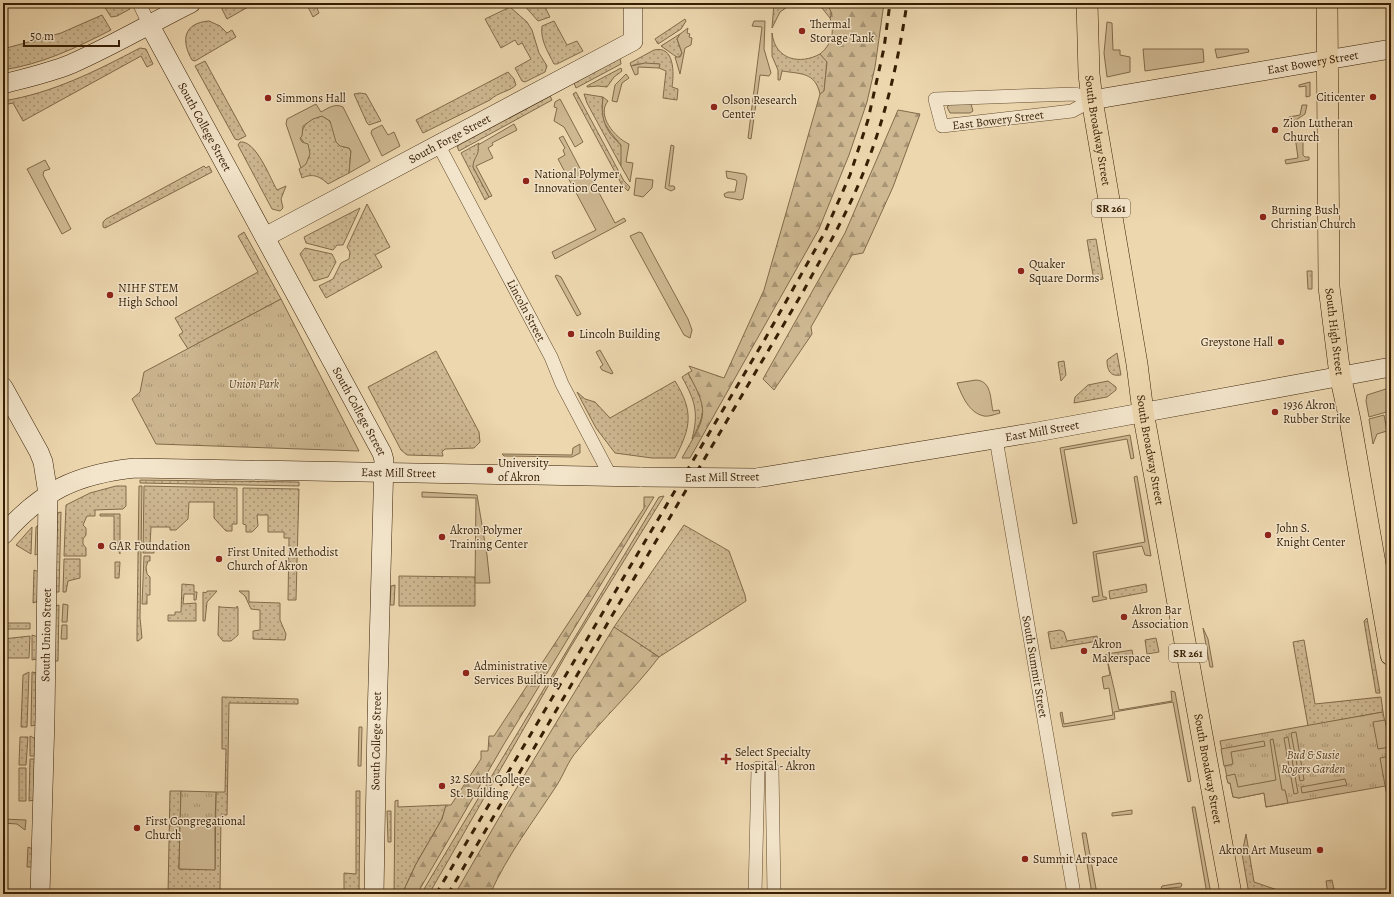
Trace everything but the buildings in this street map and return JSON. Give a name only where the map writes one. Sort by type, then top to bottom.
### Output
[{"type":"main road","name":"South Broadway Street","points":[[1087,3],[1089,74],[1092,100],[1137,364],[1143,412],[1231,894]]},
{"type":"main road","name":"South High Street","points":[[1327,3],[1329,287],[1340,375],[1350,420],[1391,655]]},
{"type":"street","name":"South College Street","points":[[139,3],[382,454],[384,472],[378,652],[374,894]]},
{"type":"street","points":[[3,84],[42,74],[70,64],[106,48],[191,3]]},
{"type":"street","name":"South Forge Street","points":[[265,237],[439,146],[634,41],[633,3]]},
{"type":"street","name":"East Bowery Street","points":[[1092,100],[1075,94],[935,99],[942,126],[1072,111],[1092,100],[1391,49]]},
{"type":"street","name":"Lincoln Street","points":[[439,146],[551,357],[562,384],[611,477]]},
{"type":"street","name":"East Mill Street","points":[[48,494],[82,479],[119,470],[140,468],[611,477],[756,478],[996,439],[1243,395],[1391,366]]},
{"type":"street","name":"South Union Street","points":[[3,387],[41,457],[48,494],[45,718],[40,894]]},
{"type":"street","name":"South Summit Street","points":[[996,439],[1074,894]]},
{"type":"street","points":[[3,535],[28,509],[48,494]]},
{"type":"street","points":[[755,894],[758,768]]},
{"type":"street","points":[[772,768],[774,894]]},
{"type":"green space","points":[[102,3],[126,3],[130,9],[117,16],[111,17]]},
{"type":"green space","points":[[224,3],[255,3],[227,19],[222,9]]},
{"type":"green space","points":[[306,3],[315,3],[319,13],[313,17]]},
{"type":"green space","points":[[522,3],[543,3],[550,17],[538,21]]},
{"type":"green space","points":[[774,3],[793,3],[780,12],[772,28]]},
{"type":"green space","points":[[814,3],[827,3],[831,10],[831,17],[830,18],[822,8]]},
{"type":"green space","points":[[827,3],[884,3],[875,67],[867,102],[849,155],[819,229],[690,458],[682,458],[696,434],[702,417],[700,399],[696,387],[688,373],[692,371],[689,366],[724,378],[764,290],[820,94],[824,91],[827,62],[820,54],[830,42],[832,33],[830,18],[832,14]]},
{"type":"green space","points":[[510,7],[527,22],[532,30],[539,53],[547,66],[545,72],[525,82],[522,81],[515,68],[531,59],[522,43],[518,45],[515,40],[501,48],[485,19]]},
{"type":"green space","points":[[102,15],[111,30],[85,43],[45,59],[31,64],[3,70],[3,49],[61,33]]},
{"type":"green space","points":[[685,19],[686,21],[681,29],[658,44],[655,39]]},
{"type":"green space","points":[[209,21],[220,26],[227,33],[232,30],[236,37],[195,61],[192,60],[186,46],[189,29],[200,22]]},
{"type":"green space","points":[[554,21],[567,45],[577,41],[583,51],[557,64],[554,64],[542,36],[542,26]]},
{"type":"green space","points":[[754,21],[765,21],[764,49],[771,73],[769,76],[760,75],[751,139],[748,138],[762,27],[752,26]]},
{"type":"green space","points":[[1107,22],[1112,23],[1113,50],[1120,50],[1120,55],[1130,57],[1130,72],[1107,77],[1104,53]]},
{"type":"green space","points":[[688,28],[687,33],[690,34],[689,37],[692,38],[691,45],[685,48],[680,74],[675,57],[680,57],[682,53],[677,39],[680,34]]},
{"type":"green space","points":[[772,33],[774,42],[778,49],[790,58],[804,59],[820,54],[827,61],[824,93],[820,94],[815,82],[806,75],[782,71],[780,80],[778,80],[778,70],[772,56]]},
{"type":"green space","points":[[680,34],[677,39],[682,53],[678,58],[661,46]]},
{"type":"green space","points":[[140,48],[146,49],[153,64],[147,67],[141,56],[23,121],[13,103],[3,105],[3,101],[39,93],[74,80]]},
{"type":"green space","points":[[1143,49],[1203,49],[1204,62],[1145,71]]},
{"type":"green space","points":[[1215,49],[1248,49],[1249,52],[1217,58]]},
{"type":"green space","points":[[654,50],[666,52],[672,62],[672,87],[678,89],[677,100],[663,98],[666,71],[659,68],[659,64],[637,64],[631,66],[630,63]]},
{"type":"green space","points":[[620,58],[621,64],[576,88],[574,83]]},
{"type":"green space","points":[[205,61],[246,136],[238,140],[235,139],[195,66]]},
{"type":"green space","points":[[645,63],[660,64],[659,68],[638,67],[638,74],[635,75],[631,66]]},
{"type":"green space","points":[[621,68],[622,71],[614,77],[607,87],[587,87],[587,86]]},
{"type":"green space","points":[[508,72],[514,79],[516,85],[496,95],[490,100],[423,133],[416,120]]},
{"type":"green space","points":[[626,74],[629,78],[622,83],[617,102],[612,101],[615,85]]},
{"type":"green space","points":[[1310,82],[1310,96],[1306,97],[1306,86],[1299,87],[1299,85]]},
{"type":"green space","points":[[576,92],[624,181],[630,187],[628,191],[622,185],[573,94]]},
{"type":"green space","points":[[354,94],[366,94],[381,121],[369,125],[367,123]]},
{"type":"green space","points":[[584,94],[603,97],[602,108],[605,124],[610,134],[622,148],[621,166],[587,103]]},
{"type":"green space","points":[[550,96],[552,100],[459,151],[457,146]]},
{"type":"green space","points":[[603,97],[608,101],[604,113],[609,126],[618,137],[629,144],[626,162],[633,163],[630,182],[621,166],[621,145],[605,124],[603,118]]},
{"type":"green space","points":[[560,99],[583,142],[575,147],[564,127],[554,121],[557,108],[554,107],[555,102]]},
{"type":"green space","points":[[951,103],[971,104],[973,111],[970,113],[950,113],[947,107]]},
{"type":"green space","points":[[316,104],[321,112],[334,106],[343,107],[370,161],[349,173],[351,151],[349,148],[340,146],[336,142],[330,121],[322,116],[313,119],[303,126],[302,136],[300,138],[302,142],[308,144],[310,154],[306,164],[301,168],[286,124],[287,119]]},
{"type":"green space","points":[[1302,105],[1307,105],[1305,114],[1296,120],[1289,122],[1289,117],[1300,115]]},
{"type":"green space","points":[[898,110],[920,114],[893,187],[863,253],[852,255],[811,327],[812,334],[774,390],[763,379],[845,233]]},
{"type":"green space","points":[[322,116],[330,121],[343,147],[349,148],[351,151],[349,173],[328,184],[316,176],[306,176],[302,178],[299,169],[309,157],[305,144],[300,137],[303,129],[307,123]]},
{"type":"green space","points":[[514,124],[517,130],[492,143],[493,145],[488,148],[493,158],[476,166],[492,196],[489,197],[473,167],[478,152],[478,145]]},
{"type":"green space","points":[[382,125],[388,135],[394,132],[400,146],[382,156],[371,133],[372,130]]},
{"type":"green space","points":[[1303,134],[1303,155],[1305,157],[1309,157],[1309,160],[1286,164],[1285,160],[1298,158],[1295,136]]},
{"type":"green space","points":[[563,136],[583,174],[588,172],[615,223],[624,218],[626,221],[555,259],[552,252],[596,230],[558,159],[565,155],[563,150],[565,148],[559,138]]},
{"type":"green space","points":[[240,142],[246,143],[257,153],[277,190],[286,186],[281,199],[283,208],[280,211],[272,209],[238,145]]},
{"type":"green space","points":[[479,143],[479,153],[473,167],[489,197],[485,200],[461,153]]},
{"type":"green space","points":[[671,145],[674,146],[669,186],[674,186],[675,189],[671,191],[665,188]]},
{"type":"green space","points":[[45,160],[50,169],[44,171],[43,175],[71,229],[62,234],[27,169]]},
{"type":"green space","points":[[204,166],[206,168],[209,166],[212,172],[105,228],[103,227],[103,222],[106,219]]},
{"type":"green space","points":[[726,171],[745,174],[747,177],[743,199],[740,200],[725,197],[724,194],[728,192],[735,192],[737,182],[736,180],[727,178]]},
{"type":"green space","points":[[636,178],[653,180],[652,188],[643,197],[634,195]]},
{"type":"green space","points":[[367,204],[390,247],[375,255],[382,267],[326,298],[319,286],[333,279],[341,263],[349,259],[350,252],[347,247]]},
{"type":"green space","points":[[360,208],[343,245],[337,245],[333,250],[306,243],[304,237]]},
{"type":"green space","points":[[244,232],[281,299],[188,349],[179,335],[183,332],[175,318],[258,272],[238,236]]},
{"type":"green space","points":[[639,232],[642,233],[688,319],[692,330],[690,338],[684,335],[630,236]]},
{"type":"green space","points":[[1096,239],[1103,279],[1094,281],[1087,240]]},
{"type":"green space","points":[[305,248],[332,254],[336,262],[328,277],[314,281],[300,254]]},
{"type":"green space","points":[[1307,271],[1312,271],[1312,289],[1308,289]]},
{"type":"green space","points":[[557,275],[561,277],[581,314],[577,316],[555,276]]},
{"type":"green space","name":"Union Park","points":[[281,299],[359,451],[156,444],[132,399],[140,392],[144,372]]},
{"type":"green space","points":[[600,350],[613,373],[612,374],[602,370],[600,367],[603,365],[596,352]]},
{"type":"green space","points":[[436,351],[479,432],[480,442],[474,448],[445,449],[442,452],[443,456],[407,455],[401,450],[368,387]]},
{"type":"green space","points":[[1117,353],[1121,375],[1112,374],[1108,367],[1107,360]]},
{"type":"green space","points":[[1064,361],[1066,375],[1061,381],[1058,362]]},
{"type":"green space","points":[[688,373],[698,391],[702,405],[701,420],[692,439],[695,421],[693,400],[682,377]]},
{"type":"green space","points":[[976,380],[981,381],[988,387],[993,411],[999,410],[1000,413],[984,416],[970,408],[957,383]]},
{"type":"green space","points":[[675,381],[688,411],[688,420],[684,437],[675,458],[652,458],[615,453],[596,428],[577,392],[585,399],[595,402],[610,418]]},
{"type":"green space","points":[[1108,381],[1116,387],[1116,390],[1107,397],[1074,403],[1075,397],[1088,385]]},
{"type":"green space","points":[[1389,388],[1391,395],[1388,400],[1390,411],[1369,417],[1366,401],[1367,395]]},
{"type":"green space","points":[[1384,415],[1387,431],[1377,434],[1373,444],[1369,419]]},
{"type":"green space","points":[[1130,435],[1134,458],[1131,459],[1127,439],[1064,450],[1077,523],[1073,524],[1060,448]]},
{"type":"green space","points":[[580,444],[580,453],[572,457],[504,456],[502,454],[572,455],[573,448]]},
{"type":"green space","points":[[1137,476],[1151,556],[1145,555],[1142,546],[1096,554],[1103,597],[1106,597],[1107,599],[1093,602],[1092,597],[1099,596],[1093,552],[1145,542],[1134,477]]},
{"type":"green space","points":[[140,480],[299,482],[299,486],[140,483]]},
{"type":"green space","points":[[116,486],[126,486],[126,506],[123,509],[95,510],[95,516],[87,516],[83,525],[86,528],[86,535],[83,539],[83,544],[86,548],[86,556],[64,556],[66,505],[90,493]]},
{"type":"green space","points":[[139,486],[142,486],[140,618],[142,638],[137,641],[137,630]]},
{"type":"green space","points":[[144,486],[237,488],[237,524],[232,524],[232,531],[226,531],[214,518],[214,502],[189,502],[188,519],[176,530],[170,530],[170,527],[151,527],[150,546],[154,546],[154,553],[143,553]]},
{"type":"green space","points":[[243,488],[299,489],[296,600],[288,600],[289,538],[284,538],[284,532],[268,532],[268,515],[257,515],[258,526],[252,532],[246,532],[246,525],[243,524]]},
{"type":"green space","points":[[422,492],[477,495],[490,583],[475,583],[476,498],[422,497]]},
{"type":"green space","points":[[664,496],[570,648],[429,894],[421,894],[659,497]]},
{"type":"green space","points":[[644,497],[654,497],[504,744],[417,894],[402,894],[416,864],[442,819],[446,805],[451,805],[481,759],[481,751],[488,751],[489,736],[494,736],[644,508]]},
{"type":"green space","points":[[61,512],[59,592],[56,592],[57,513]]},
{"type":"green space","points":[[100,514],[120,514],[120,554],[114,541],[114,516],[100,516]]},
{"type":"green space","points":[[39,525],[40,553],[35,555],[36,527]]},
{"type":"green space","points":[[684,525],[729,551],[746,601],[659,657],[614,627]]},
{"type":"green space","points":[[32,527],[31,554],[16,545]]},
{"type":"green space","points":[[144,556],[150,556],[150,561],[148,561],[146,567],[147,574],[150,577],[150,595],[147,595],[147,604],[142,604]]},
{"type":"green space","points":[[64,559],[80,559],[80,578],[68,581],[66,592],[63,592]]},
{"type":"green space","points":[[115,562],[120,562],[119,578],[115,578]]},
{"type":"green space","points":[[34,570],[39,572],[39,601],[33,603]]},
{"type":"green space","points":[[399,576],[475,577],[475,606],[399,606]]},
{"type":"green space","points":[[182,584],[194,585],[194,592],[197,592],[196,600],[194,600],[194,594],[184,594],[183,604],[196,603],[196,621],[168,621],[168,615],[175,615],[175,612],[181,612]]},
{"type":"green space","points":[[1146,584],[1147,592],[1110,599],[1109,591]]},
{"type":"green space","points":[[395,585],[394,605],[390,605],[391,586]]},
{"type":"green space","points":[[207,591],[217,591],[207,602],[205,621],[203,621],[203,592],[206,593]]},
{"type":"green space","points":[[239,591],[249,591],[249,602],[280,603],[280,620],[286,634],[285,640],[253,639],[253,631],[260,630],[260,610],[251,609],[245,596]]},
{"type":"green space","points":[[63,604],[68,605],[67,622],[62,622]]},
{"type":"green space","points":[[59,605],[58,661],[54,661],[55,606]]},
{"type":"green space","points":[[219,606],[237,608],[237,606],[238,608],[238,635],[231,641],[223,641],[218,635]]},
{"type":"green space","points":[[1367,618],[1380,693],[1376,693],[1364,621]]},
{"type":"green space","points":[[3,623],[30,623],[30,629],[3,629]]},
{"type":"green space","points":[[62,625],[67,625],[67,639],[61,639]]},
{"type":"green space","points":[[614,627],[659,657],[574,755],[557,785],[505,865],[490,894],[455,894],[507,804]]},
{"type":"green space","points":[[1203,628],[1208,639],[1213,667],[1210,667]]},
{"type":"green space","points":[[1060,630],[1064,632],[1067,641],[1097,636],[1098,641],[1051,649],[1048,632]]},
{"type":"green space","points":[[32,635],[38,637],[37,659],[32,660]]},
{"type":"green space","points":[[30,636],[29,658],[3,658],[3,639]]},
{"type":"green space","points":[[1156,638],[1159,652],[1147,654],[1145,640]]},
{"type":"green space","points":[[1304,640],[1315,704],[1381,697],[1383,712],[1308,726],[1293,642]]},
{"type":"green space","points":[[1132,650],[1133,656],[1109,661],[1107,654]]},
{"type":"green space","points":[[1106,654],[1119,710],[1172,701],[1171,691],[1175,692],[1191,781],[1188,782],[1173,702],[1114,712],[1115,719],[1063,727],[1060,713],[1062,712],[1064,724],[1113,715],[1109,688],[1104,689],[1102,677],[1110,675]]},
{"type":"green space","points":[[29,672],[27,727],[21,727],[23,675]]},
{"type":"green space","points":[[32,672],[37,673],[36,725],[31,726]]},
{"type":"green space","points":[[222,697],[298,699],[298,704],[229,703],[227,815],[221,815],[220,891],[338,894],[168,894],[170,791],[181,791],[179,869],[215,869],[216,792],[225,792],[226,749],[222,749]]},
{"type":"green space","name":"Bud & Susie Rogers Garden","points":[[1383,712],[1391,756],[1391,785],[1266,807],[1264,793],[1239,798],[1233,797],[1230,783],[1228,783],[1220,741]]},
{"type":"green space","points":[[1385,720],[1390,747],[1378,749],[1373,722]]},
{"type":"green space","points":[[359,727],[362,727],[361,766],[358,766]]},
{"type":"green space","points":[[1296,732],[1304,780],[1300,781],[1291,733]]},
{"type":"green space","points":[[30,736],[36,739],[35,756],[30,756]]},
{"type":"green space","points":[[20,737],[28,737],[26,765],[19,765]]},
{"type":"green space","points":[[1288,737],[1298,793],[1294,794],[1284,738]]},
{"type":"green space","points":[[1273,739],[1282,790],[1285,790],[1288,803],[1266,807],[1264,793],[1239,798],[1233,797],[1230,783],[1228,783],[1226,776],[1235,774],[1238,787],[1276,780],[1270,740]]},
{"type":"green space","points":[[1264,741],[1265,746],[1231,752],[1233,764],[1224,766],[1221,749]]},
{"type":"green space","points":[[1391,756],[1391,796],[1387,796],[1380,758]]},
{"type":"green space","points":[[30,759],[35,759],[34,800],[29,801]]},
{"type":"green space","points":[[19,768],[26,768],[26,801],[19,801]]},
{"type":"green space","points":[[1345,779],[1347,785],[1302,793],[1301,787]]},
{"type":"green space","points":[[181,791],[216,792],[215,823],[180,823]]},
{"type":"green space","points":[[356,791],[360,791],[359,894],[344,894],[344,873],[356,874]]},
{"type":"green space","points":[[398,800],[398,807],[446,805],[442,819],[416,864],[402,894],[394,894],[395,801]]},
{"type":"green space","points":[[1192,807],[1195,807],[1211,894],[1207,894]]},
{"type":"green space","points":[[1132,810],[1132,814],[1112,816],[1112,813]]},
{"type":"green space","points":[[387,811],[391,811],[391,842],[388,842]]},
{"type":"green space","points":[[3,819],[26,820],[25,830],[17,824],[3,823]]},
{"type":"green space","points":[[180,823],[215,823],[215,870],[179,869]]},
{"type":"green space","points":[[1082,833],[1086,833],[1097,894],[1092,894]]},
{"type":"green space","points":[[1246,834],[1254,882],[1289,894],[1249,894],[1242,854]]},
{"type":"green space","points":[[28,847],[33,849],[33,867],[27,867]]},
{"type":"green space","points":[[1332,880],[1335,894],[1328,894],[1326,881]]},
{"type":"green space","points":[[1182,884],[1181,887],[1161,889],[1162,886]]},
{"type":"railway","points":[[436,894],[765,339],[825,232],[850,175],[868,120],[884,48],[890,3]]},
{"type":"railway","points":[[448,894],[804,290],[842,220],[862,176],[884,112],[895,69],[907,3]]},
{"type":"place","name":"Thermal Storage Tank","points":[[802,31]]},
{"type":"place","name":"Citicenter","points":[[1373,97]]},
{"type":"place","name":"Simmons Hall","points":[[268,98]]},
{"type":"place","name":"Olson Research Center","points":[[714,107]]},
{"type":"place","name":"Zion Lutheran Church","points":[[1275,130]]},
{"type":"place","name":"National Polymer Innovation Center","points":[[526,181]]},
{"type":"place","name":"Burning Bush Christian Church","points":[[1263,217]]},
{"type":"place","name":"Quaker Square Dorms","points":[[1021,271]]},
{"type":"place","name":"NIHF STEM High School","points":[[110,295]]},
{"type":"place","name":"Lincoln Building","points":[[571,334]]},
{"type":"place","name":"Greystone Hall","points":[[1281,342]]},
{"type":"place","name":"1936 Akron Rubber Strike","points":[[1275,412]]},
{"type":"place","name":"University of Akron","points":[[490,470]]},
{"type":"place","name":"John S. Knight Center","points":[[1268,535]]},
{"type":"place","name":"Akron Polymer Training Center","points":[[442,537]]},
{"type":"place","name":"GAR Foundation","points":[[101,546]]},
{"type":"place","name":"First United Methodist Church of Akron","points":[[219,559]]},
{"type":"place","name":"Akron Bar Association","points":[[1124,617]]},
{"type":"place","name":"Akron Makerspace","points":[[1084,651]]},
{"type":"place","name":"Administrative Services Building","points":[[466,673]]},
{"type":"place","name":"Select Specialty Hospital - Akron","points":[[726,759]]},
{"type":"place","name":"32 South College St. Building","points":[[442,786]]},
{"type":"place","name":"First Congregational Church","points":[[137,828]]},
{"type":"place","name":"Akron Art Museum","points":[[1320,850]]},
{"type":"place","name":"Summit Artspace","points":[[1025,859]]}]
